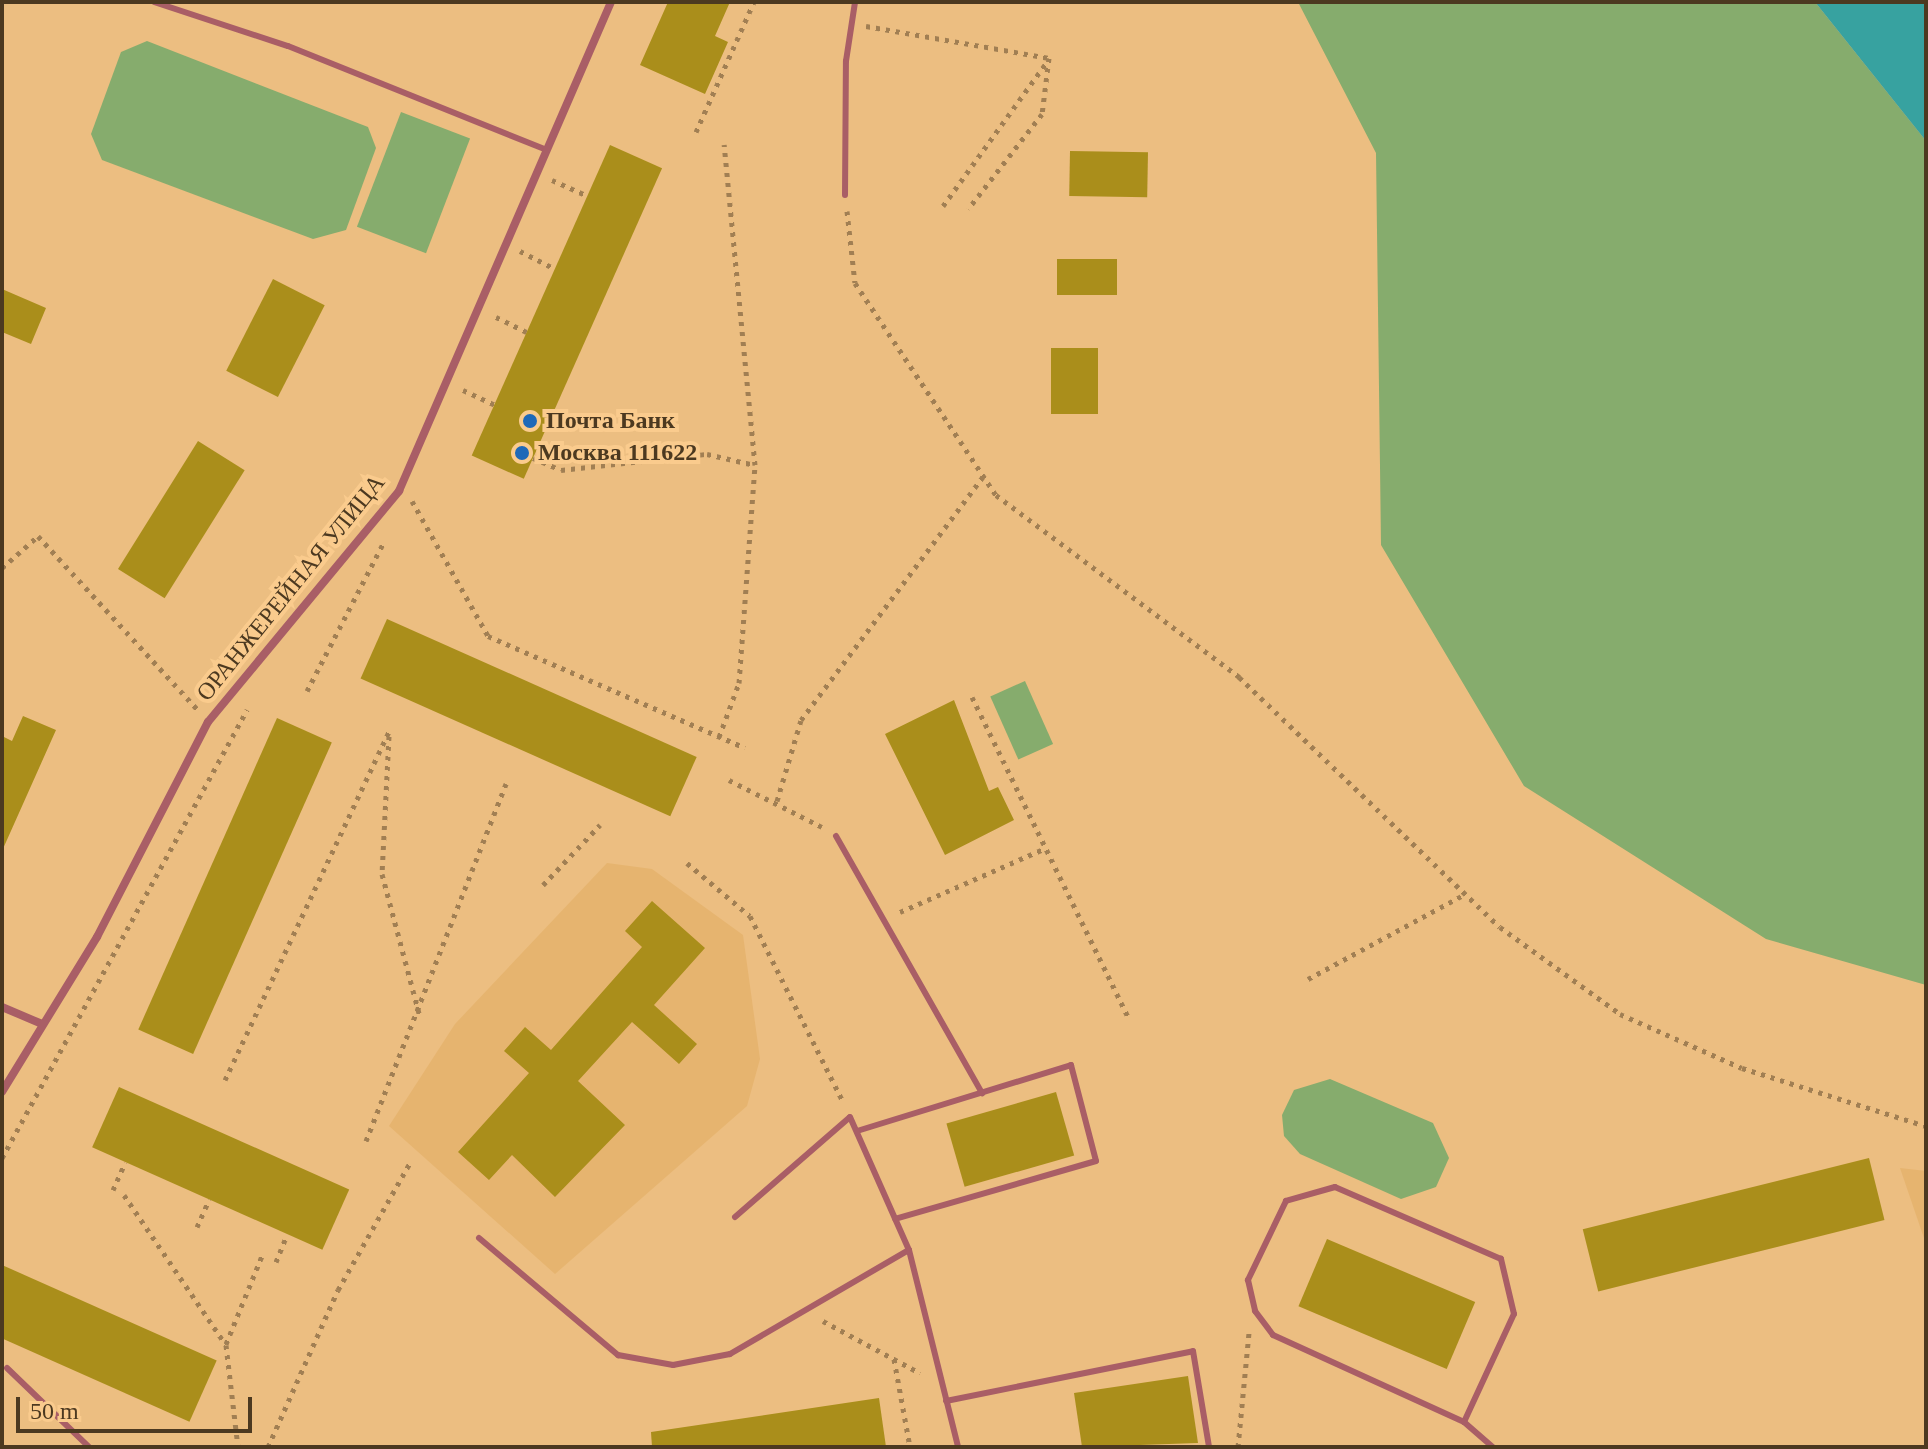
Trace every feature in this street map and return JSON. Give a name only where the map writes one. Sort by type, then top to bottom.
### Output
[{"type":"street","name":"ОРАНЖЕРЕЙНАЯ УЛИЦА","points":[[2,1092],[97,937],[208,722],[399,491],[611,2]]},
{"type":"street","points":[[2,1007],[42,1024]]},
{"type":"lane","points":[[154,2],[288,46],[547,150]]},
{"type":"lane","points":[[845,195],[851,24],[855,2]]},
{"type":"lane","points":[[836,836],[982,1093]]},
{"type":"lane","points":[[857,1131],[1071,1065],[1096,1161],[895,1219]]},
{"type":"lane","points":[[735,1217],[850,1117],[909,1250],[958,1447]]},
{"type":"lane","points":[[1464,1422],[1514,1314],[1501,1259],[1335,1187],[1286,1201],[1248,1280],[1255,1311],[1273,1335],[1464,1422],[1493,1447]]},
{"type":"lane","points":[[479,1238],[618,1355],[673,1365],[730,1354],[800,1309],[909,1250]]},
{"type":"lane","points":[[946,1401],[1193,1351],[1209,1447]]},
{"type":"lane","points":[[7,1368],[89,1447]]},
{"type":"path","points":[[696,132],[754,2]]},
{"type":"path","points":[[851,24],[1049,58]]},
{"type":"path","points":[[943,206],[1049,58]]},
{"type":"path","points":[[968,209],[1042,114],[1049,58]]},
{"type":"path","points":[[719,737],[739,683],[755,465],[724,144]]},
{"type":"path","points":[[549,178],[588,196]]},
{"type":"path","points":[[845,195],[855,283],[996,495],[1239,677],[1466,893],[1620,1014],[1742,1068],[1926,1126]]},
{"type":"path","points":[[518,250],[555,269]]},
{"type":"path","points":[[491,314],[527,332]]},
{"type":"path","points":[[459,389],[495,405]]},
{"type":"path","points":[[533,458],[561,470],[707,454],[755,465]]},
{"type":"path","points":[[777,801],[801,720],[983,477]]},
{"type":"path","points":[[409,495],[488,636],[745,748]]},
{"type":"path","points":[[2,568],[38,536],[208,722]]},
{"type":"path","points":[[307,691],[363,583]]},
{"type":"path","points":[[972,697],[1128,1017]]},
{"type":"path","points":[[2,1158],[250,705]]},
{"type":"path","points":[[225,1080],[389,731],[382,874],[420,1017]]},
{"type":"path","points":[[729,780],[777,801],[836,836]]},
{"type":"path","points":[[366,1141],[420,1017],[506,783]]},
{"type":"path","points":[[543,885],[600,825]]},
{"type":"path","points":[[883,920],[1046,848]]},
{"type":"path","points":[[687,863],[750,916],[850,1117]]},
{"type":"path","points":[[1308,979],[1466,893]]},
{"type":"path","points":[[268,1447],[338,1290],[411,1161]]},
{"type":"path","points":[[113,1190],[125,1163]]},
{"type":"path","points":[[124,1195],[226,1345],[238,1447]]},
{"type":"path","points":[[197,1227],[209,1200]]},
{"type":"path","points":[[276,1262],[287,1235]]},
{"type":"path","points":[[226,1345],[262,1256]]},
{"type":"path","points":[[800,1309],[942,1385]]},
{"type":"path","points":[[1238,1447],[1243,1353],[1255,1311]]},
{"type":"path","points":[[894,1359],[910,1447]]},
{"type":"shaded area","points":[[607,863],[652,869],[743,935],[760,1059],[747,1106],[555,1274],[389,1126],[455,1024]]},
{"type":"shaded area","points":[[1900,1168],[1926,1171],[1926,1244]]},
{"type":"green space","points":[[1298,2],[1815,2],[1926,141],[1926,985],[1766,939],[1524,786],[1381,545],[1376,153]]},
{"type":"green space","points":[[147,41],[368,127],[376,148],[346,230],[313,239],[102,160],[91,134],[121,52]]},
{"type":"green space","points":[[401,112],[470,139],[426,253],[357,227]]},
{"type":"green space","points":[[1025,681],[1053,744],[1018,759],[990,696]]},
{"type":"green space","points":[[1330,1079],[1433,1123],[1449,1158],[1436,1187],[1401,1199],[1300,1154],[1284,1136],[1282,1115],[1294,1090]]},
{"type":"water","points":[[1815,2],[1926,2],[1926,141]]},
{"type":"building","points":[[668,2],[730,2],[715,36],[728,42],[705,94],[640,65]]},
{"type":"building","points":[[610,145],[662,168],[524,479],[472,456]]},
{"type":"building","points":[[1070,151],[1148,152],[1147,197],[1069,196]]},
{"type":"building","points":[[1057,259],[1117,259],[1117,295],[1057,295]]},
{"type":"building","points":[[273,279],[325,305],[278,397],[226,371]]},
{"type":"building","points":[[2,289],[46,308],[31,344],[2,332]]},
{"type":"building","points":[[1051,348],[1098,348],[1098,414],[1051,414]]},
{"type":"building","points":[[198,441],[245,470],[165,598],[118,569]]},
{"type":"building","points":[[387,619],[697,757],[670,816],[361,678]]},
{"type":"building","points":[[954,700],[989,791],[998,787],[1014,820],[945,855],[885,734]]},
{"type":"building","points":[[23,716],[56,730],[2,851],[2,736],[12,741]]},
{"type":"building","points":[[277,718],[332,742],[193,1054],[138,1030]]},
{"type":"building","points":[[652,901],[705,948],[654,1005],[697,1044],[679,1064],[632,1022],[578,1081],[625,1125],[555,1197],[512,1155],[489,1180],[458,1152],[529,1073],[504,1051],[525,1027],[551,1050],[642,947],[625,931]]},
{"type":"building","points":[[119,1087],[349,1189],[322,1250],[92,1147]]},
{"type":"building","points":[[1056,1092],[1074,1155],[965,1187],[946,1123]]},
{"type":"building","points":[[1869,1158],[1884,1220],[1598,1291],[1583,1229]]},
{"type":"building","points":[[1327,1239],[1475,1302],[1447,1369],[1298,1306]]},
{"type":"building","points":[[2,1265],[217,1361],[189,1422],[2,1338]]},
{"type":"building","points":[[1188,1376],[1198,1443],[1082,1447],[1074,1393]]},
{"type":"building","points":[[879,1398],[886,1447],[652,1447],[651,1432]]},
{"type":"place","name":"Почта Банк","points":[[530,421]]},
{"type":"place","name":"Москва 111622","points":[[522,453]]}]
